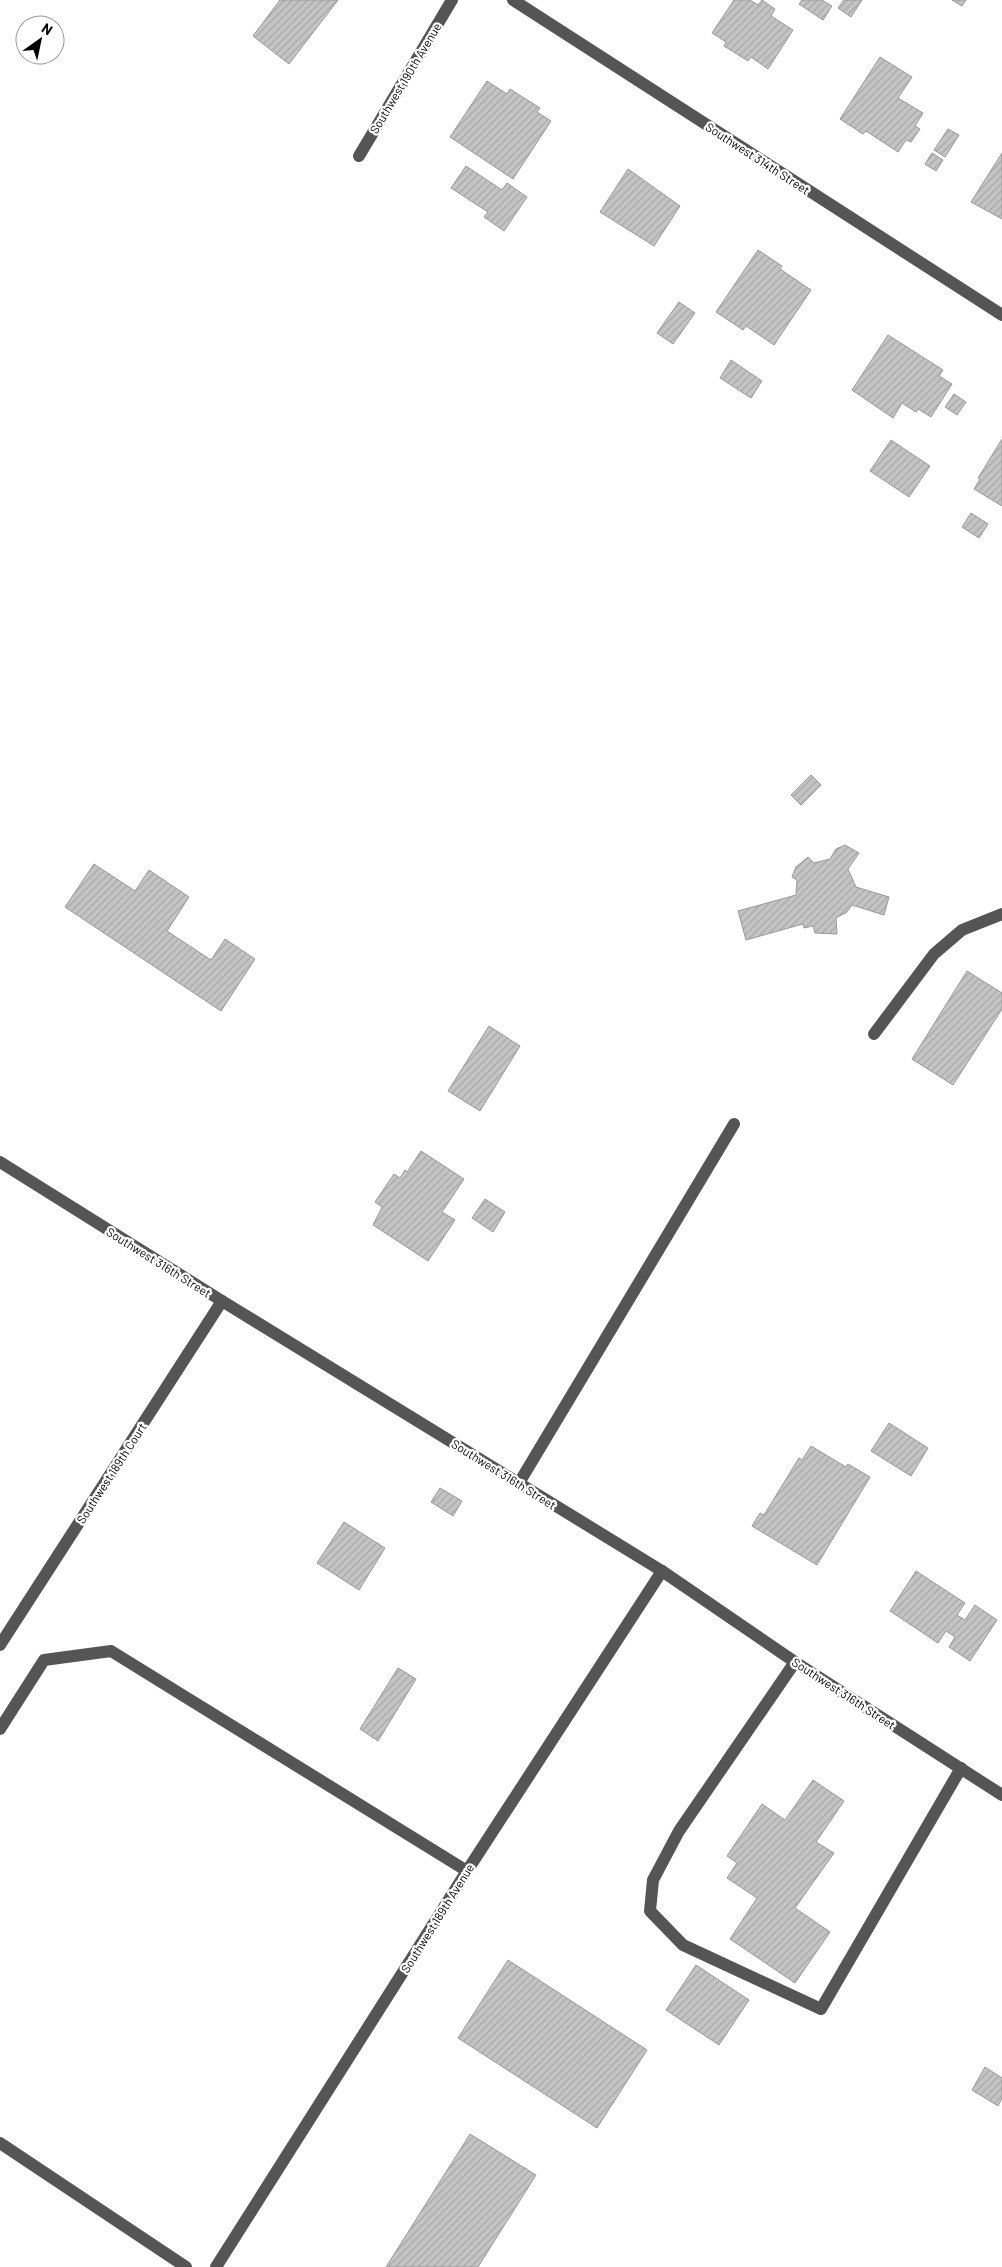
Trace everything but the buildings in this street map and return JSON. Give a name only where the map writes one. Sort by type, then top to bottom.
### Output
[{"type":"street","name":"Southwest 190th Avenue","points":[[359,156],[452,0]]},
{"type":"street","name":"Southwest 314th Street","points":[[513,0],[1002,315]]},
{"type":"street","points":[[874,1034],[934,954],[962,930],[1002,914]]},
{"type":"street","points":[[519,1483],[734,1124]]},
{"type":"street","name":"Southwest 316th Street","points":[[0,1162],[222,1302],[662,1571],[795,1662],[1002,1795]]},
{"type":"street","name":"Southwest 189th Court","points":[[0,1645],[222,1302]]},
{"type":"street","name":"Southwest 189th Avenue","points":[[216,2267],[467,1871],[662,1571]]},
{"type":"street","points":[[0,1729],[44,1660],[111,1651],[467,1871]]},
{"type":"street","points":[[795,1662],[679,1831],[653,1880],[650,1911],[683,1945],[821,2009],[961,1768]]},
{"type":"street","points":[[0,2144],[186,2267]]}]
